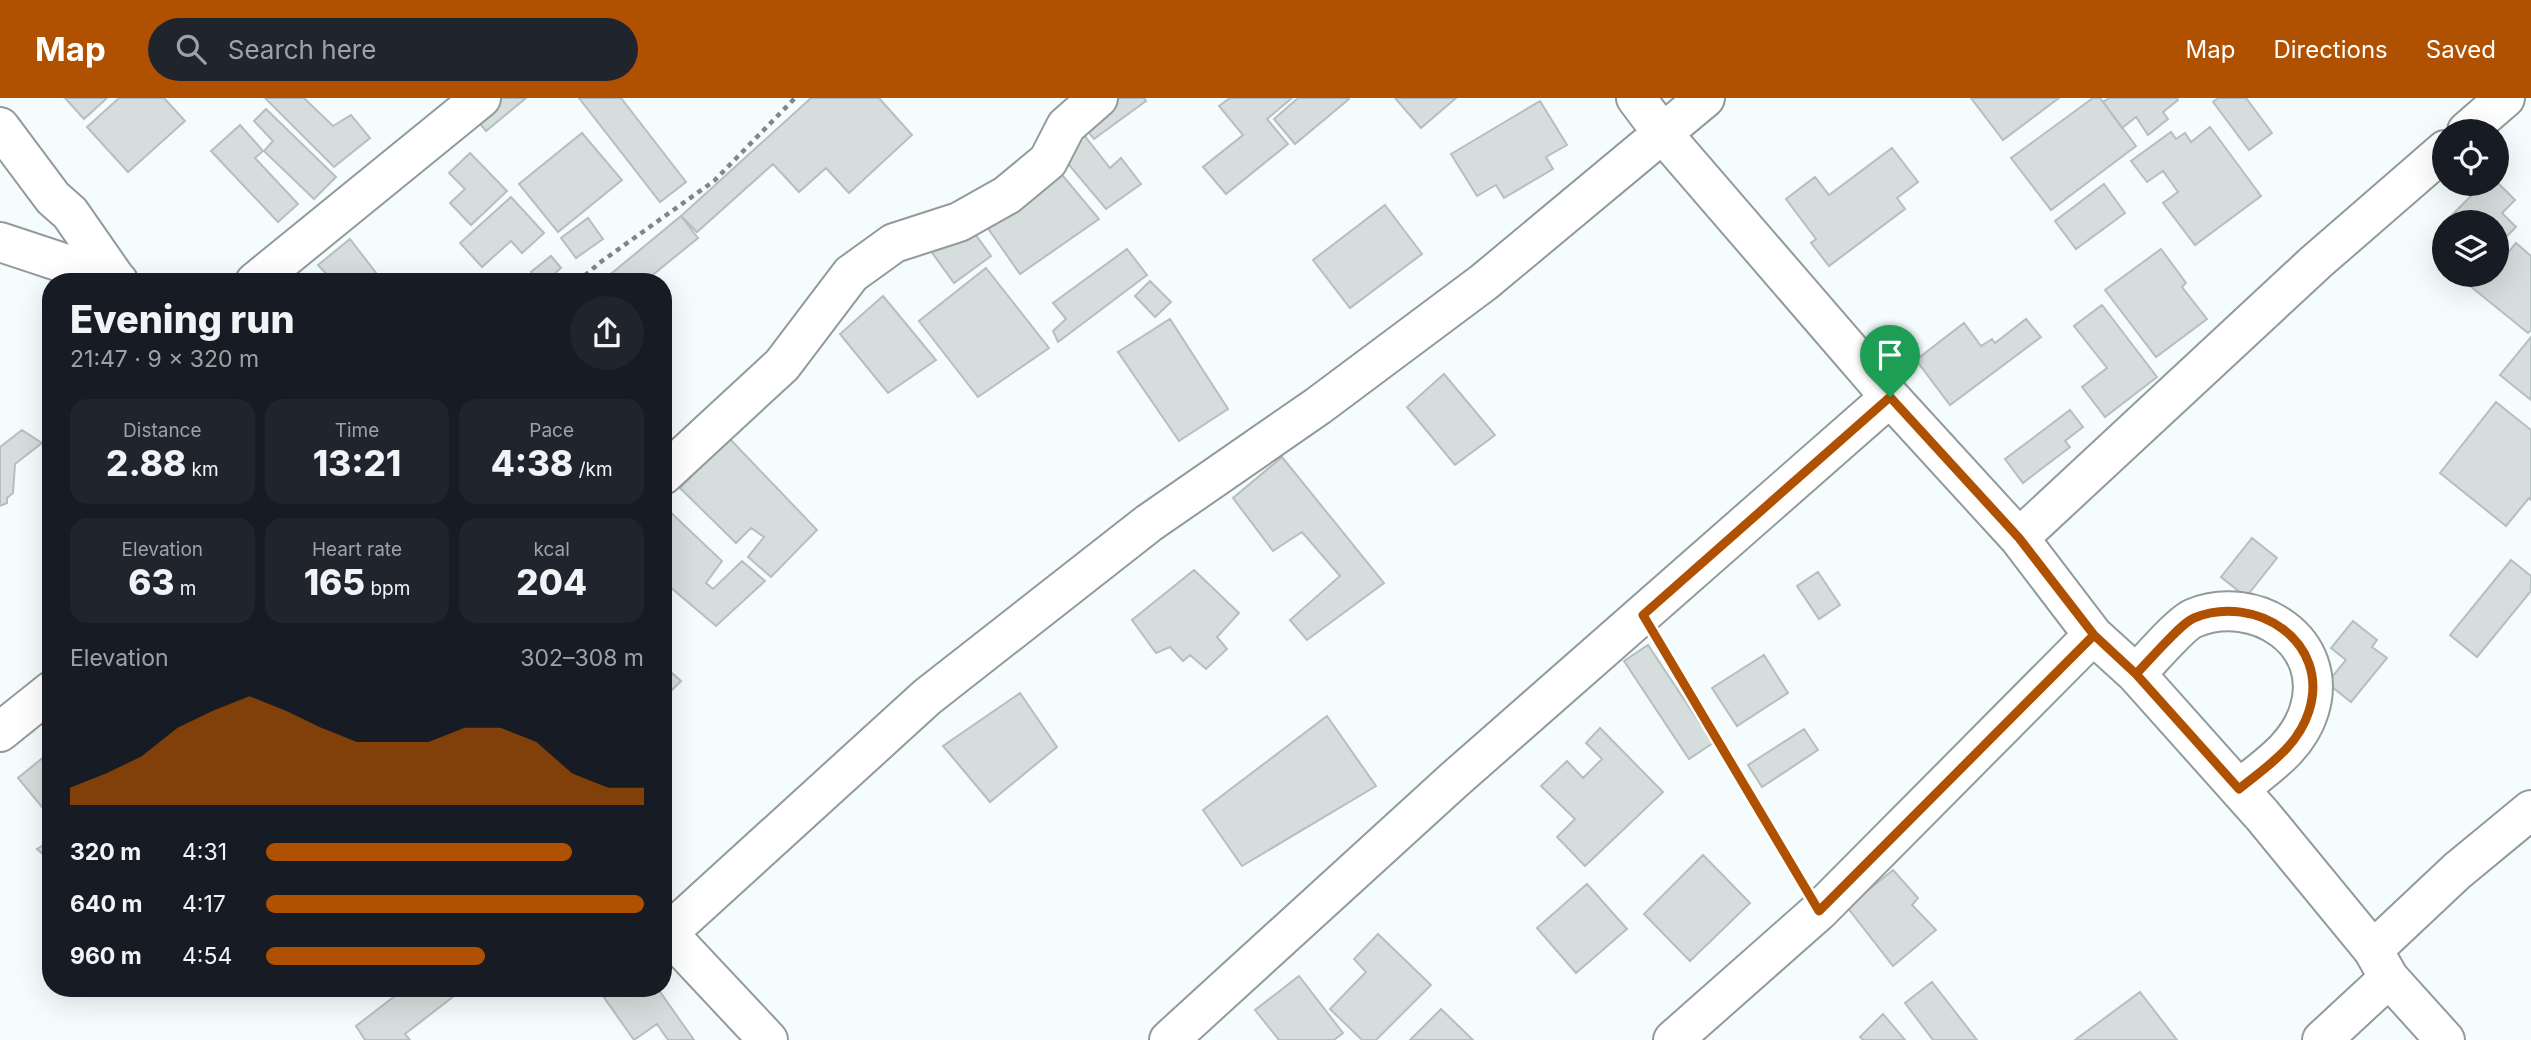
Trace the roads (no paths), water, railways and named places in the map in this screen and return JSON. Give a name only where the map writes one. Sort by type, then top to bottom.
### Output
[{"type":"street","points":[[266,273],[481,98]]},
{"type":"street","points":[[672,467],[782,365],[851,274],[894,243],[959,222],[1007,195],[1048,161],[1066,126],[1098,98]]},
{"type":"street","points":[[1636,98],[1663,134],[1890,397],[2019,538],[2094,635],[2136,674],[2239,789],[2445,1040]]},
{"type":"street","points":[[672,925],[927,697],[1149,523],[1318,407],[1484,282],[1705,98]]},
{"type":"street","points":[[2481,119],[2505,98]]},
{"type":"street","points":[[0,127],[53,198],[70,214],[112,273]]},
{"type":"street","points":[[2019,538],[2316,262],[2432,161]]},
{"type":"street","points":[[0,242],[94,273]]},
{"type":"street","points":[[1169,1040],[1454,780],[1890,397]]},
{"type":"street","points":[[2136,674],[2191,619],[2225,610],[2271,622],[2299,642],[2308,657],[2315,683],[2309,712],[2291,747],[2239,789]]},
{"type":"street","points":[[1673,1040],[1819,911],[2094,635]]},
{"type":"street","points":[[0,732],[42,698]]},
{"type":"street","points":[[2322,1040],[2457,871],[2531,810]]},
{"type":"street","points":[[672,938],[768,1040]]}]
